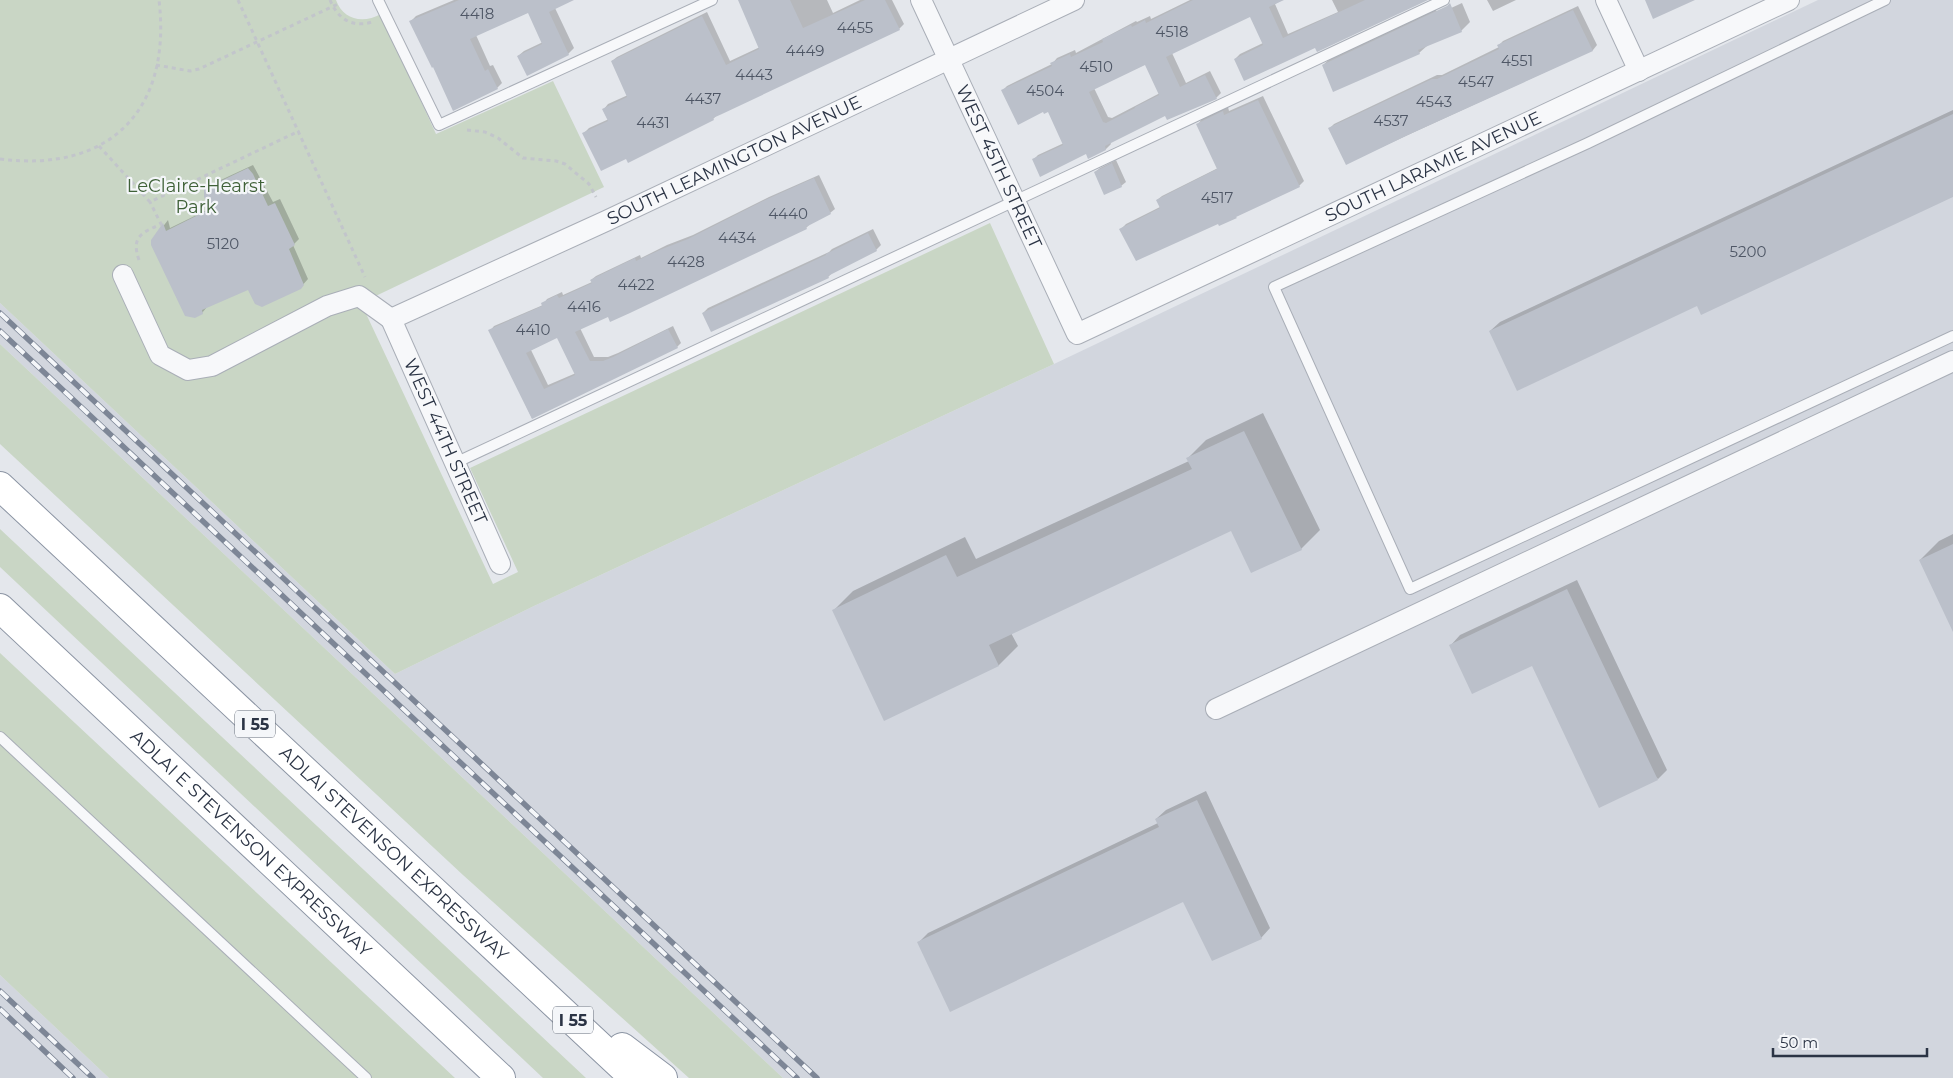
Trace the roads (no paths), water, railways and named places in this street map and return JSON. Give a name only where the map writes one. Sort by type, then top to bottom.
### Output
[{"type":"highway","name":"ADLAI STEVENSON EXPRESSWAY","points":[[0,486],[634,1078]]},
{"type":"highway","name":"ADLAI E STEVENSON EXPRESSWAY","points":[[0,608],[501,1078]]},
{"type":"highway","points":[[511,962],[663,1078]]},
{"type":"street","name":"WEST 45TH STREET","points":[[922,0],[1077,334]]},
{"type":"street","name":"SOUTH LEAMINGTON AVENUE","points":[[391,319],[606,221],[1074,0]]},
{"type":"street","points":[[1606,0],[1639,71]]},
{"type":"street","name":"SOUTH LARAMIE AVENUE","points":[[1077,334],[1790,0]]},
{"type":"street","points":[[123,275],[160,355],[188,370],[212,366],[327,306],[359,296],[391,319]]},
{"type":"street","name":"WEST 44TH STREET","points":[[391,319],[500,564]]},
{"type":"street","points":[[1216,709],[1953,361]]},
{"type":"lane","points":[[378,0],[439,125],[712,0]]},
{"type":"lane","points":[[455,462],[1444,0]]},
{"type":"lane","points":[[1885,0],[1588,143],[1274,287],[1410,589],[1953,336]]},
{"type":"lane","points":[[0,737],[366,1078]]},
{"type":"railway","points":[[0,313],[817,1078]]},
{"type":"railway","points":[[0,331],[797,1078]]},
{"type":"railway","points":[[0,991],[93,1078]]},
{"type":"railway","points":[[0,1009],[73,1078]]},
{"type":"park label","name":"LeClaire-Hearst Park","points":[[196,196]]}]
